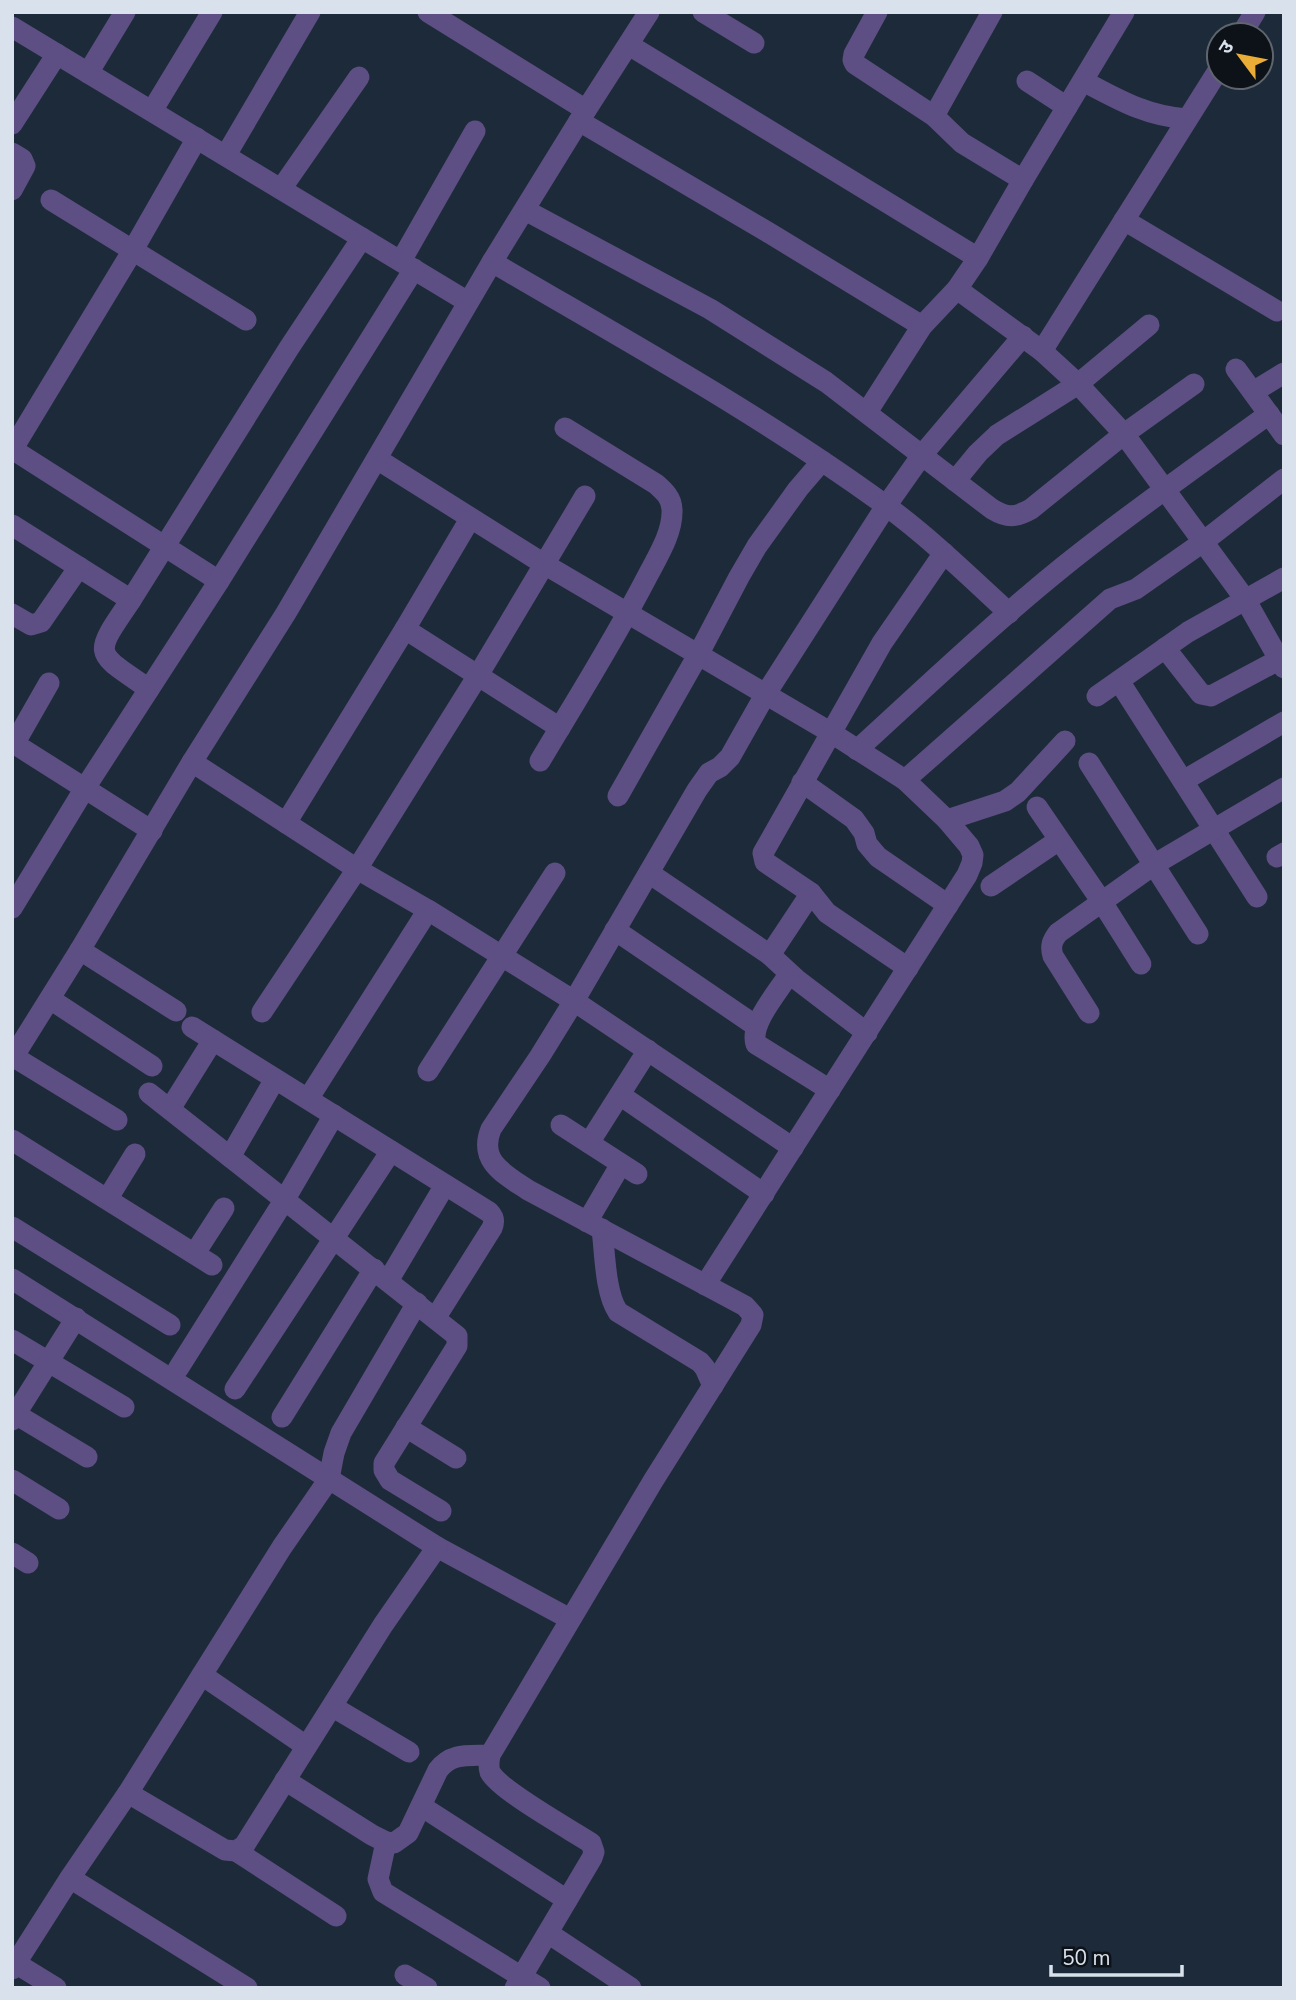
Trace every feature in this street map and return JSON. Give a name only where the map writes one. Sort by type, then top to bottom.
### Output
[{"type":"street","points":[[88,74],[125,12]]},
{"type":"street","points":[[152,111],[212,12]]},
{"type":"street","points":[[226,155],[310,12]]},
{"type":"street","points":[[428,12],[583,116],[922,326]]},
{"type":"street","points":[[703,12],[754,43]]},
{"type":"street","points":[[878,12],[854,54],[855,64],[934,116],[962,143],[1023,180]]},
{"type":"street","points":[[934,116],[992,12]]},
{"type":"street","points":[[867,412],[922,326],[957,289],[978,258],[1124,12]]},
{"type":"street","points":[[117,1120],[13,1058],[192,762],[286,613],[492,262],[646,14]]},
{"type":"street","points":[[12,27],[468,302]]},
{"type":"street","points":[[629,45],[978,258]]},
{"type":"street","points":[[12,124],[57,54]]},
{"type":"street","points":[[281,189],[359,77]]},
{"type":"street","points":[[1027,81],[1067,107]]},
{"type":"street","points":[[1083,81],[1137,109],[1187,119]]},
{"type":"street","points":[[1042,351],[1205,91]]},
{"type":"street","points":[[12,908],[85,788],[219,581],[408,265],[475,131]]},
{"type":"street","points":[[197,138],[134,250],[12,449],[219,581]]},
{"type":"street","points":[[12,153],[22,159],[25,166],[12,190]]},
{"type":"street","points":[[51,200],[246,320]]},
{"type":"street","points":[[525,209],[710,309],[826,382],[992,509],[1007,517],[1031,509],[1124,435],[1194,384]]},
{"type":"street","points":[[1124,220],[1277,311]]},
{"type":"street","points":[[149,689],[108,661],[104,649],[106,637],[362,238]]},
{"type":"street","points":[[492,262],[738,406],[822,461],[886,506],[944,553],[1009,613]]},
{"type":"street","points":[[957,289],[1042,351],[1078,384],[1124,435],[1245,599],[1282,661],[1206,696],[1201,694],[1166,648]]},
{"type":"street","points":[[955,481],[997,435],[1078,384],[1149,325]]},
{"type":"street","points":[[386,1842],[378,1879],[383,1892],[526,1984],[548,1933],[594,1852],[591,1843],[497,1781],[490,1771],[490,1755],[570,1619],[751,1325],[753,1315],[745,1306],[528,1190],[498,1168],[486,1150],[486,1140],[574,1001],[697,790],[709,774],[730,757],[765,695],[886,506],[922,456],[1023,336]]},
{"type":"street","points":[[1236,369],[1284,435]]},
{"type":"street","points":[[1253,392],[1284,373]]},
{"type":"street","points":[[857,750],[1063,567],[1269,414]]},
{"type":"street","points":[[540,761],[628,613],[659,554],[672,517],[671,501],[656,484],[565,428]]},
{"type":"street","points":[[377,459],[544,564],[830,732],[905,780],[947,820],[969,846],[973,855],[967,875],[705,1285]]},
{"type":"street","points":[[618,796],[698,655],[738,577],[798,489],[822,461]]},
{"type":"street","points":[[905,780],[1110,599],[1136,589],[1203,542],[1284,479]]},
{"type":"street","points":[[262,1012],[357,869],[477,677],[585,496]]},
{"type":"street","points":[[286,823],[470,519]]},
{"type":"street","points":[[12,525],[131,600]]},
{"type":"street","points":[[908,968],[827,913],[811,893],[769,866],[763,858],[764,850],[882,643],[944,553]]},
{"type":"street","points":[[12,614],[31,625],[41,622],[79,566]]},
{"type":"street","points":[[1097,696],[1188,632],[1284,579]]},
{"type":"street","points":[[405,629],[559,728]]},
{"type":"street","points":[[1119,681],[1257,897]]},
{"type":"street","points":[[49,684],[16,743],[152,831]]},
{"type":"street","points":[[1183,781],[1284,722]]},
{"type":"street","points":[[947,820],[1005,801],[1018,792],[1065,741]]},
{"type":"street","points":[[192,762],[357,869],[574,1001],[793,1148]]},
{"type":"street","points":[[1089,763],[1198,934]]},
{"type":"street","points":[[802,782],[854,819],[864,833],[867,844],[878,857],[948,905]]},
{"type":"street","points":[[1089,1013],[1052,956],[1050,948],[1058,933],[1155,864],[1284,788]]},
{"type":"street","points":[[1037,807],[1141,964]]},
{"type":"street","points":[[991,886],[1059,840]]},
{"type":"street","points":[[428,1070],[555,873]]},
{"type":"street","points":[[649,873],[770,955],[789,974],[867,1033]]},
{"type":"street","points":[[770,955],[811,893]]},
{"type":"street","points":[[308,1099],[428,910]]},
{"type":"street","points":[[615,930],[756,1026]]},
{"type":"street","points":[[80,950],[176,1011]]},
{"type":"street","points":[[789,974],[756,1026],[754,1038],[760,1047],[830,1090]]},
{"type":"street","points":[[50,999],[152,1066]]},
{"type":"street","points":[[192,1027],[489,1212],[494,1223],[436,1317]]},
{"type":"street","points":[[170,1109],[213,1040]]},
{"type":"street","points":[[589,1143],[648,1050]]},
{"type":"street","points":[[230,1157],[275,1079]]},
{"type":"street","points":[[149,1093],[457,1336],[457,1346],[384,1463],[386,1476],[390,1480],[441,1511]]},
{"type":"street","points":[[620,1095],[764,1194]]},
{"type":"street","points":[[178,1369],[285,1199],[334,1115]]},
{"type":"street","points":[[561,1125],[629,1169],[595,1226],[615,1307],[618,1312],[699,1362],[705,1368],[713,1386]]},
{"type":"street","points":[[12,1140],[204,1259],[224,1208]]},
{"type":"street","points":[[235,1389],[391,1151]]},
{"type":"street","points":[[108,1198],[135,1154]]},
{"type":"street","points":[[282,1418],[445,1185]]},
{"type":"street","points":[[12,1227],[170,1325]]},
{"type":"street","points":[[12,1279],[437,1547],[570,1619]]},
{"type":"street","points":[[55,1988],[13,1964],[128,1793],[282,1547],[329,1479],[341,1433],[417,1303]]},
{"type":"street","points":[[76,1318],[13,1415],[87,1457]]},
{"type":"street","points":[[12,1340],[124,1407]]},
{"type":"street","points":[[406,1427],[456,1458]]},
{"type":"street","points":[[12,1480],[59,1509]]},
{"type":"street","points":[[236,1851],[244,1846],[383,1625],[437,1547]]},
{"type":"street","points":[[202,1675],[306,1746]]},
{"type":"street","points":[[332,1707],[409,1752]]},
{"type":"street","points":[[285,1780],[386,1842],[394,1843],[408,1833],[444,1762],[452,1757],[490,1755]]},
{"type":"street","points":[[128,1793],[225,1850],[236,1851],[336,1916]]},
{"type":"street","points":[[421,1806],[567,1900]]},
{"type":"street","points":[[70,1878],[247,1988]]},
{"type":"street","points":[[548,1933],[631,1988]]},
{"type":"street","points":[[405,1975],[426,1988]]}]
